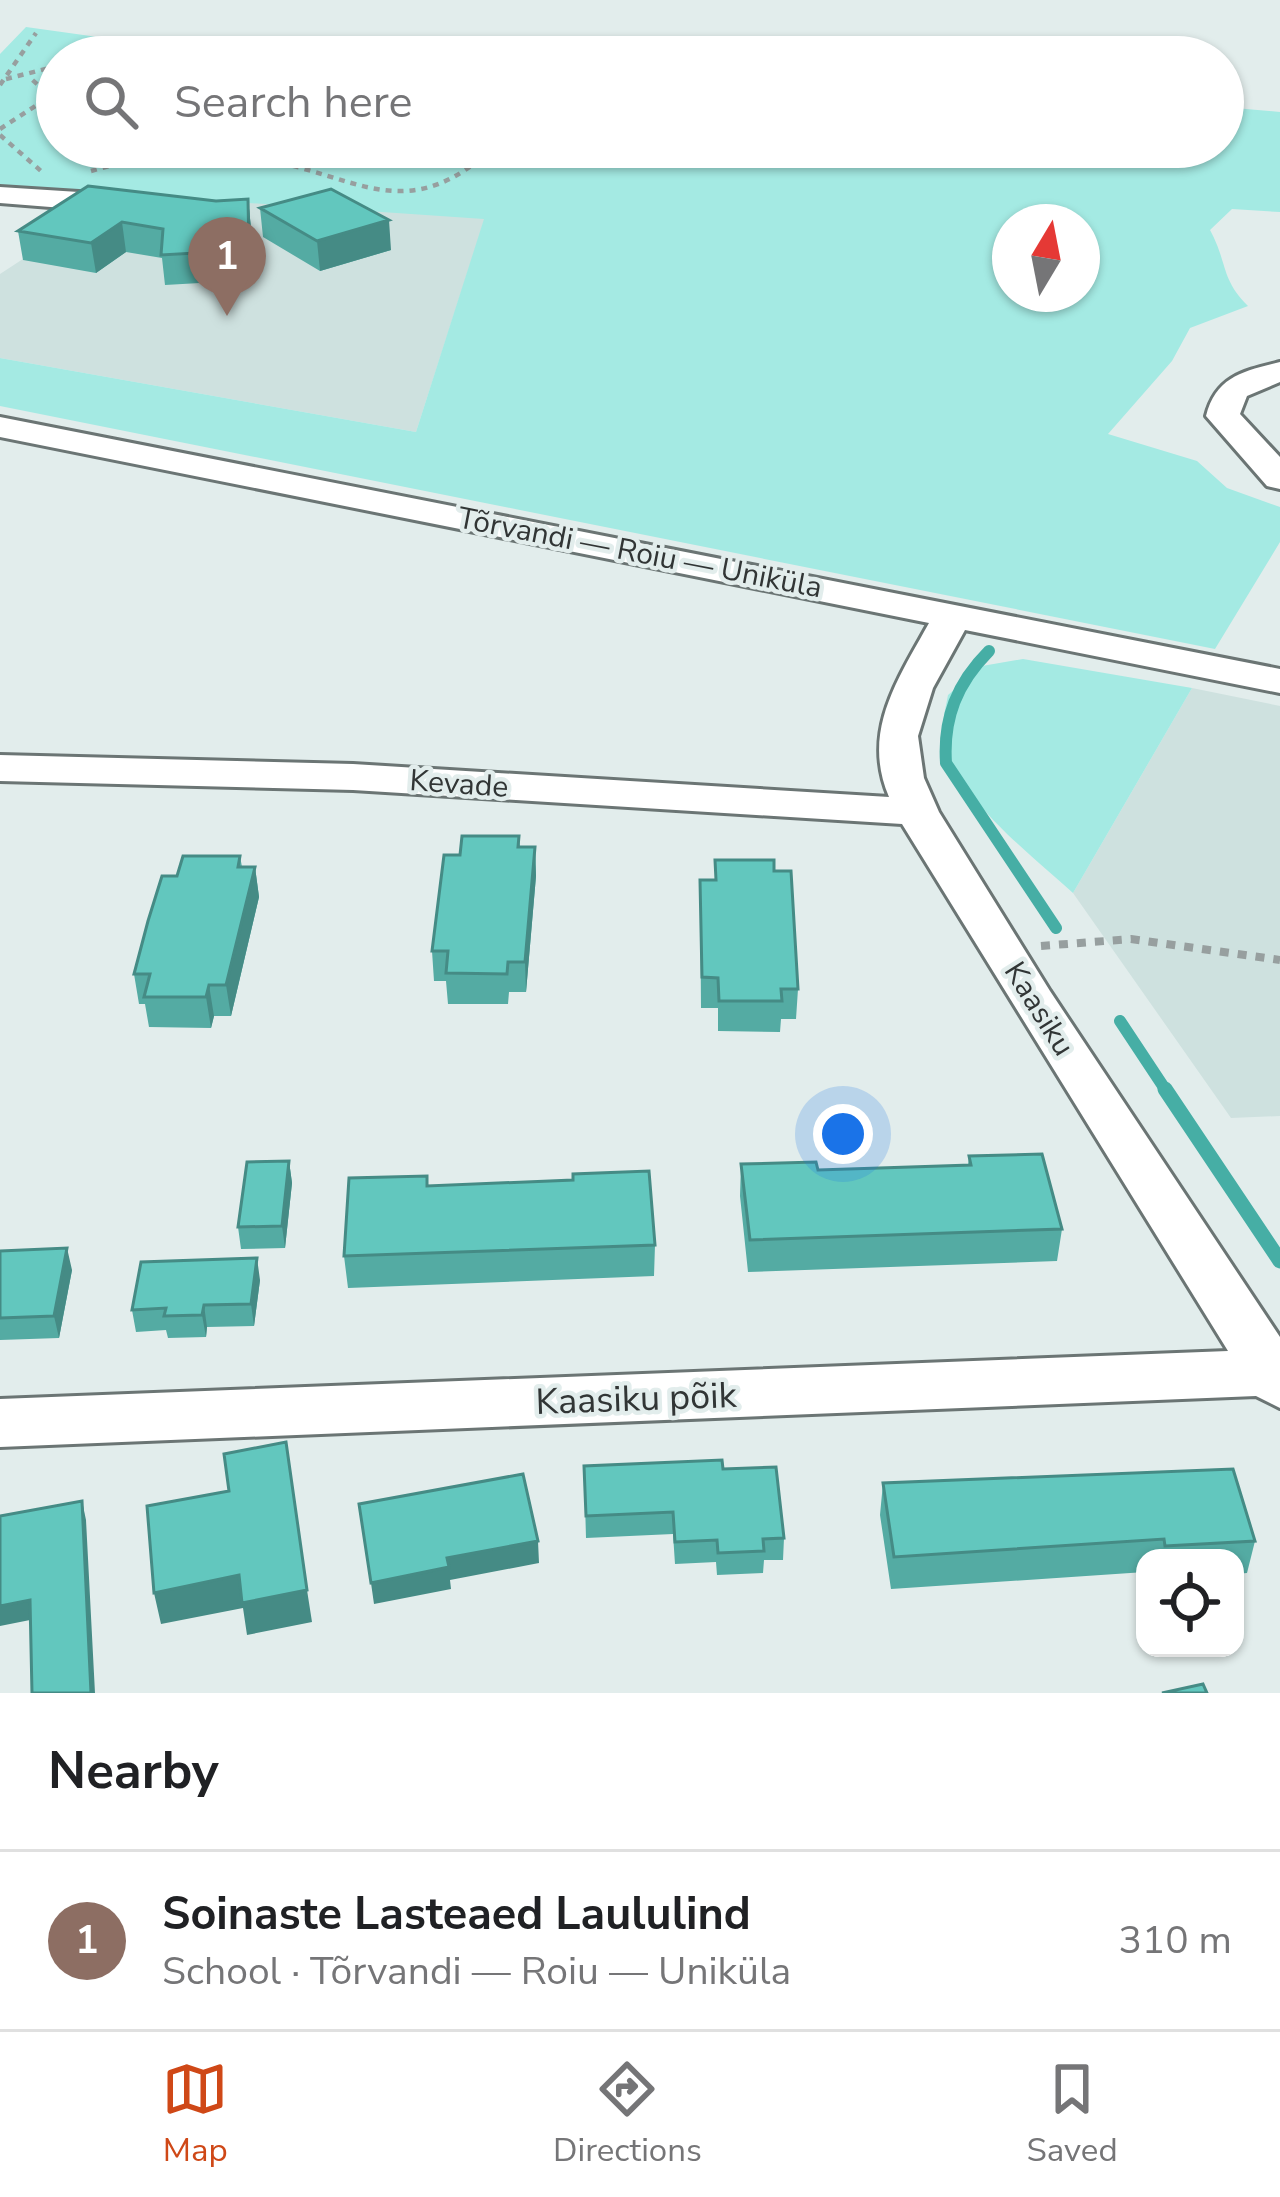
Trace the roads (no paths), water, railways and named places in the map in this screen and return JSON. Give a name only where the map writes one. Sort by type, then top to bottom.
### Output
[{"type":"street","points":[[0,195],[164,206]]},
{"type":"street","points":[[1280,372],[1239,382],[1226,397],[1223,416],[1259,461],[1280,478]]},
{"type":"street","name":"Tõrvandi — Roiu — Uniküla","points":[[0,428],[1280,681]]},
{"type":"street","name":"Kaasiku","points":[[954,614],[913,688],[897,736],[902,778],[917,812],[1005,956],[1278,1376]]},
{"type":"street","name":"Kevade","points":[[0,768],[353,777],[917,812]]},
{"type":"street","name":"Kaasiku põik","points":[[0,1423],[1278,1376]]},
{"type":"waterway","points":[[989,651],[954,702],[946,763],[1056,928]]},
{"type":"waterway","points":[[1120,1021],[1166,1091]]},
{"type":"waterway","points":[[1166,1091],[1280,1261]]},
{"type":"place","name":"Soinaste Lasteaed Laululind","points":[[227,316]]}]
